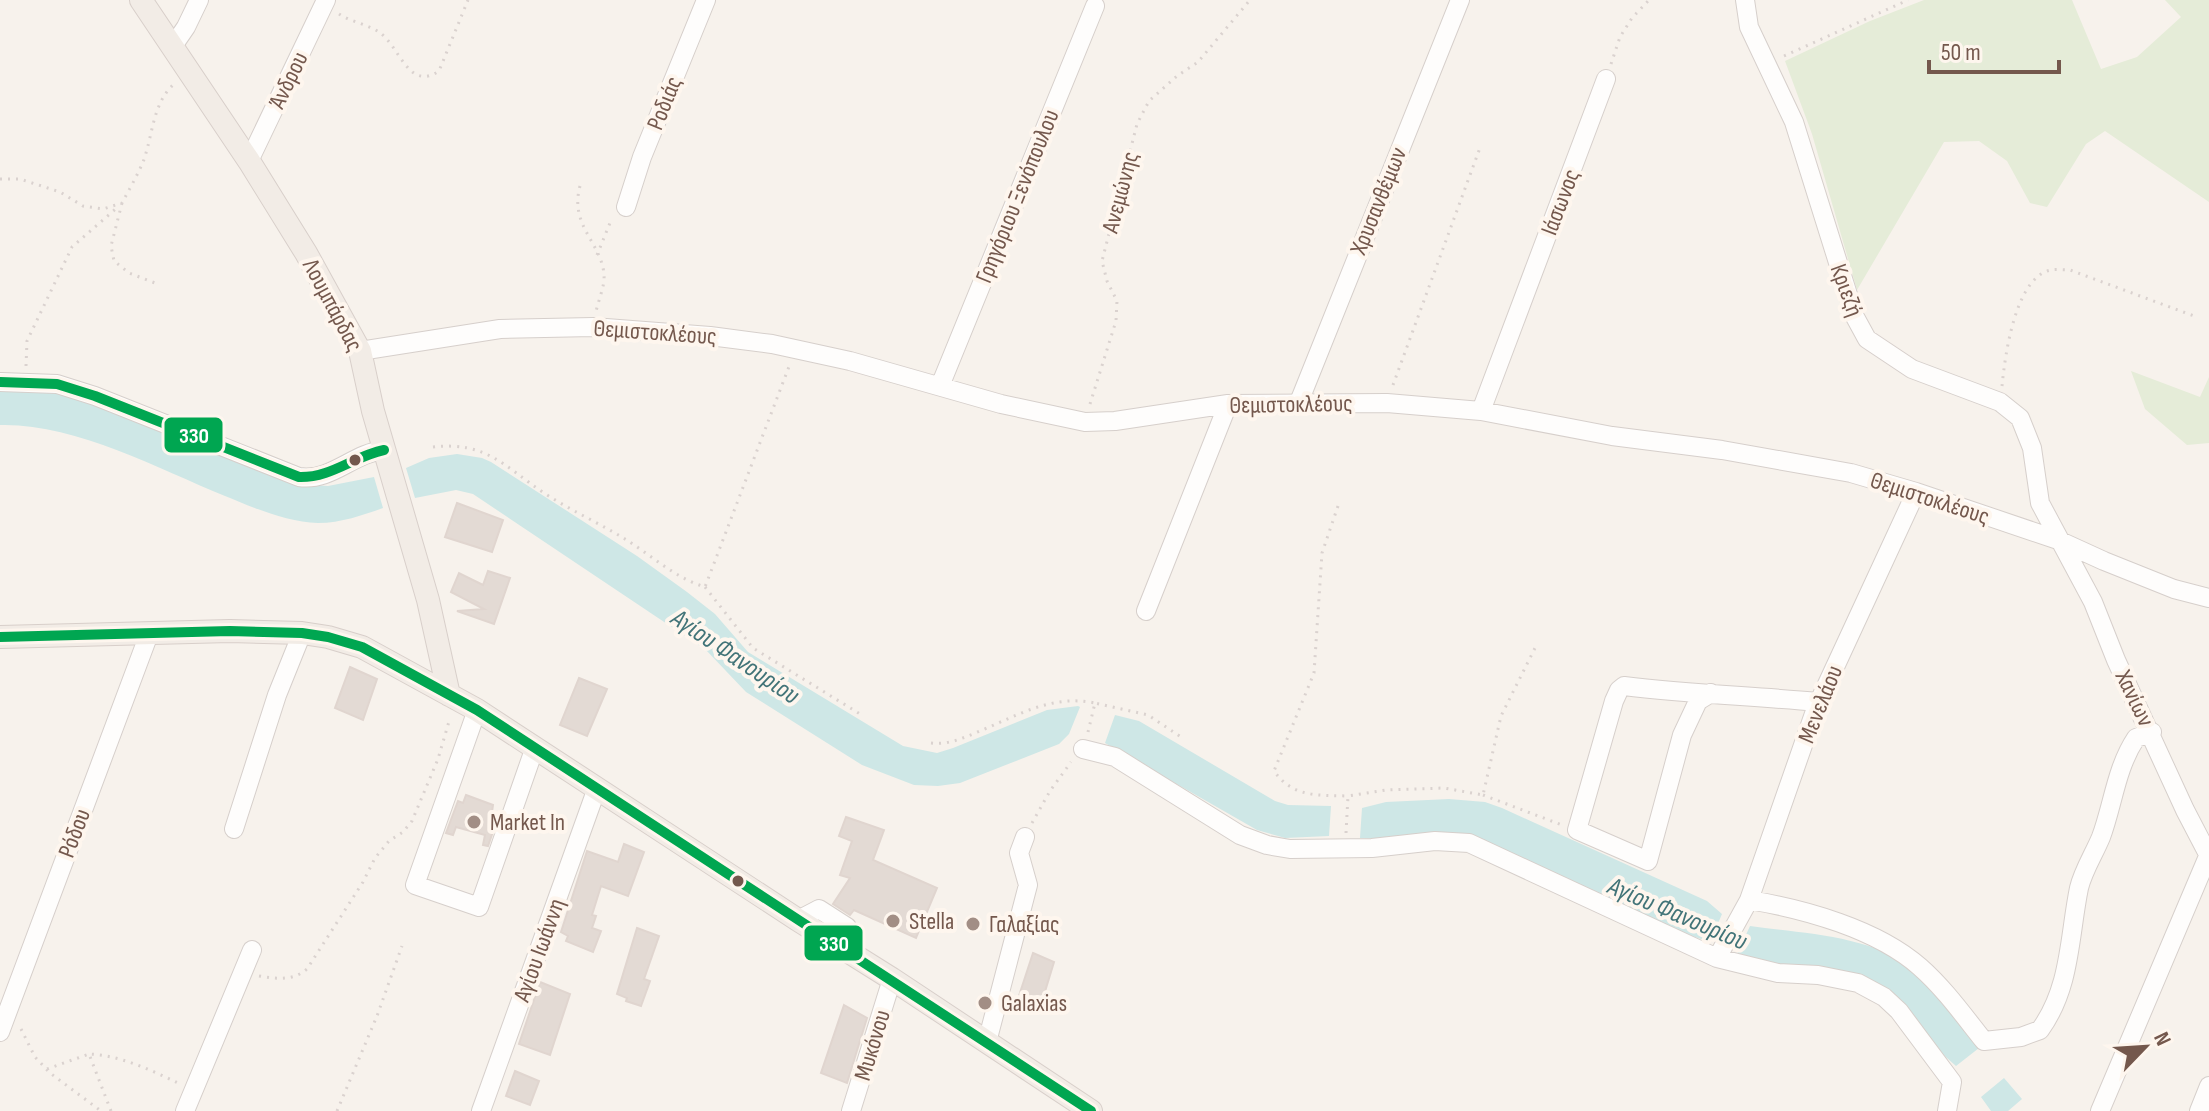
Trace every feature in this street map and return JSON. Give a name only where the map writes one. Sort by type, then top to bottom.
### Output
[{"type":"main road","name":"Λουμπάρδας","points":[[141,0],[249,161],[306,253],[360,351],[384,450],[462,702]]},
{"type":"main road","points":[[0,637],[230,631],[302,633],[362,647],[462,702],[535,747],[1087,1110]]},
{"type":"street","points":[[173,46],[199,0]]},
{"type":"street","name":"Ροδιάς","points":[[626,207],[642,157],[706,0]]},
{"type":"street","name":"Χρυσανθέμων","points":[[1299,402],[1460,0]]},
{"type":"street","name":"Κριεζή","points":[[1745,0],[1749,27],[1794,122],[1835,261],[1855,317],[1867,339],[1912,369],[2000,402],[2020,418],[2032,448],[2040,503],[2058,540]]},
{"type":"street","name":"Άνδρου","points":[[249,161],[325,3]]},
{"type":"street","name":"Γρηγόριου Ξενόπουλου","points":[[940,386],[1095,6]]},
{"type":"street","name":"Ιάσωνος","points":[[1481,411],[1606,79]]},
{"type":"street","name":"Θεμιστοκλέους","points":[[360,351],[500,329],[593,327],[710,336],[796,349],[1001,404],[1085,422],[1115,421],[1228,404],[1299,402],[1387,403],[1481,411],[1612,436],[1722,450],[1851,473],[2058,540],[2160,583],[2209,598]]},
{"type":"street","points":[[0,382],[57,384],[95,396],[299,477],[313,479],[327,475],[359,456],[384,450]]},
{"type":"street","points":[[1146,611],[1228,404]]},
{"type":"street","name":"Μενελάου","points":[[1719,952],[1749,900],[1818,702],[1916,492]]},
{"type":"street","name":"Χανίων","points":[[2058,540],[2093,602],[2116,660],[2209,855]]},
{"type":"street","points":[[234,829],[277,695],[302,633]]},
{"type":"street","name":"Ρόδου","points":[[0,1032],[149,634]]},
{"type":"street","points":[[1711,693],[1698,701],[1682,735],[1648,861],[1577,830],[1619,690],[1624,686],[1684,694],[1711,693],[1818,702]]},
{"type":"street","points":[[462,702],[415,885],[479,907],[535,747]]},
{"type":"street","points":[[1749,900],[1782,905],[1864,932],[1899,951],[1934,981],[1984,1041],[2021,1037],[2040,1030],[2069,967],[2080,885],[2109,813],[2120,771],[2136,738],[2152,732]]},
{"type":"street","points":[[1083,749],[1115,757],[1240,835],[1267,845],[1290,849],[1435,841],[1469,843],[1719,952],[1778,973],[1847,979],[1884,997],[1899,1011],[1952,1082],[1947,1111]]},
{"type":"street","name":"Αγίου Ιωάννη","points":[[481,1111],[597,788]]},
{"type":"street","points":[[987,1042],[1028,885],[1019,853],[1025,837]]},
{"type":"street","points":[[2100,1111],[2209,855]]},
{"type":"street","points":[[185,1111],[252,950]]},
{"type":"street","name":"Μυκόνου","points":[[851,1111],[892,979]]},
{"type":"street","points":[[2199,1111],[2209,1086]]},
{"type":"path","points":[[325,3],[347,19],[381,33],[410,72],[420,78],[431,77],[439,71],[468,0]]},
{"type":"path","name":"Ανεμώνης","points":[[1085,422],[1116,321],[1117,301],[1102,261],[1137,124],[1149,101],[1198,62],[1250,0]]},
{"type":"path","points":[[1606,79],[1620,37],[1649,0]]},
{"type":"path","points":[[1768,64],[1908,0]]},
{"type":"path","points":[[155,283],[129,273],[114,261],[111,246],[122,203],[143,161],[165,92],[191,74]]},
{"type":"path","points":[[1387,403],[1481,145]]},
{"type":"path","points":[[0,179],[20,179],[60,192],[83,206],[103,209],[122,203]]},
{"type":"path","points":[[580,186],[576,199],[579,218],[604,275],[593,327]]},
{"type":"path","points":[[26,381],[27,341],[72,247],[122,203]]},
{"type":"path","points":[[2000,402],[2007,338],[2029,284],[2048,270],[2070,270],[2194,316]]},
{"type":"path","points":[[705,587],[796,349]]},
{"type":"path","points":[[433,447],[464,446],[484,452],[546,495],[624,539],[690,582],[705,587],[753,648],[860,714]]},
{"type":"path","points":[[1338,506],[1322,553],[1314,673],[1274,771],[1291,788],[1304,794],[1348,796],[1386,790],[1444,788],[1483,795],[1577,830]]},
{"type":"path","points":[[1483,795],[1501,716],[1536,646]]},
{"type":"path","points":[[931,743],[960,740],[1049,702],[1079,700],[1148,715],[1184,739]]},
{"type":"path","points":[[241,973],[276,979],[299,977],[307,969],[375,858],[412,821],[438,759],[449,721],[462,702]]},
{"type":"path","points":[[1025,837],[1055,782],[1083,749],[1095,703]]},
{"type":"path","points":[[1346,848],[1348,796]]},
{"type":"path","points":[[337,1111],[402,946]]},
{"type":"path","points":[[9,1008],[35,1057],[101,1111]]},
{"type":"path","points":[[46,1069],[89,1054],[98,1054],[149,1069],[192,1090]]},
{"type":"path","points":[[89,1054],[111,1111]]},
{"type":"green space","points":[[1924,0],[2072,0],[2101,69],[2137,57],[2181,17],[2165,0],[2209,0],[2209,202],[2105,131],[2086,144],[2047,207],[2030,203],[2007,161],[1979,141],[1944,142],[1857,290],[1812,134],[1785,61],[1870,21]]},
{"type":"green space","points":[[2131,371],[2200,397],[2209,377],[2209,443],[2187,445],[2145,409]]},
{"type":"water","points":[[0,387],[52,389],[314,485],[328,486],[374,477],[383,508],[327,523],[271,514],[86,439],[28,426],[0,425]]},
{"type":"water","name":"Αγίου Φανουρίου","points":[[457,454],[491,462],[637,556],[715,614],[748,652],[903,746],[937,753],[1047,710],[1078,706],[1069,734],[1059,744],[960,783],[914,785],[862,765],[746,692],[706,650],[473,494],[456,490],[415,498],[406,468],[429,458]]},
{"type":"water","points":[[1115,715],[1139,721],[1275,801],[1288,805],[1331,806],[1329,836],[1285,838],[1257,830],[1105,743]]},
{"type":"water","name":"Αγίου Φανουρίου","points":[[1449,799],[1485,802],[1502,808],[1707,901],[1722,914],[1710,942],[1686,934],[1494,845],[1360,838],[1362,808],[1386,802]]},
{"type":"water","points":[[1750,926],[1837,938],[1879,949],[1898,958],[1924,976],[1979,1048],[1956,1066],[1939,1051],[1899,1003],[1737,954]]},
{"type":"water","points":[[2004,1078],[2022,1099],[2008,1111],[1991,1111],[1981,1097]]},
{"type":"building","points":[[457,503],[503,520],[492,552],[445,537]]},
{"type":"building","points":[[488,571],[510,578],[494,624],[457,611],[484,609],[451,592],[459,573],[483,585]]},
{"type":"building","points":[[350,667],[377,679],[363,720],[335,708]]},
{"type":"building","points":[[579,678],[607,689],[587,736],[560,725]]},
{"type":"building","name":"Market In","points":[[466,795],[493,805],[492,812],[499,814],[488,846],[483,845],[485,835],[456,827],[453,835],[446,833],[458,801],[463,803]]},
{"type":"building","points":[[846,817],[884,830],[873,860],[937,888],[916,938],[854,910],[850,915],[833,904],[850,878],[840,875],[852,841],[839,836]]},
{"type":"building","points":[[624,844],[644,852],[628,896],[601,886],[592,915],[596,916],[592,928],[601,931],[593,952],[566,941],[568,936],[561,932],[587,851],[618,862]]},
{"type":"building","points":[[637,928],[659,936],[644,979],[650,981],[641,1006],[617,994]]},
{"type":"building","points":[[1033,953],[1054,962],[1039,1011],[1016,1005]]},
{"type":"building","points":[[540,982],[570,994],[550,1055],[519,1044]]},
{"type":"building","points":[[844,1005],[867,1018],[847,1083],[821,1073]]},
{"type":"building","points":[[515,1071],[539,1081],[530,1105],[506,1096]]},
{"type":"transit line","name":"330","points":[[0,382],[57,384],[95,396],[299,477],[322,474],[384,450]]},
{"type":"transit line","name":"330","points":[[0,637],[230,631],[302,633],[362,647],[477,710],[1091,1111]]},
{"type":"place","name":"Market In","points":[[474,822]]},
{"type":"place","name":"Stella","points":[[893,921]]},
{"type":"place","name":"Γαλαξίας","points":[[973,924]]},
{"type":"place","name":"Galaxias","points":[[985,1003]]}]
